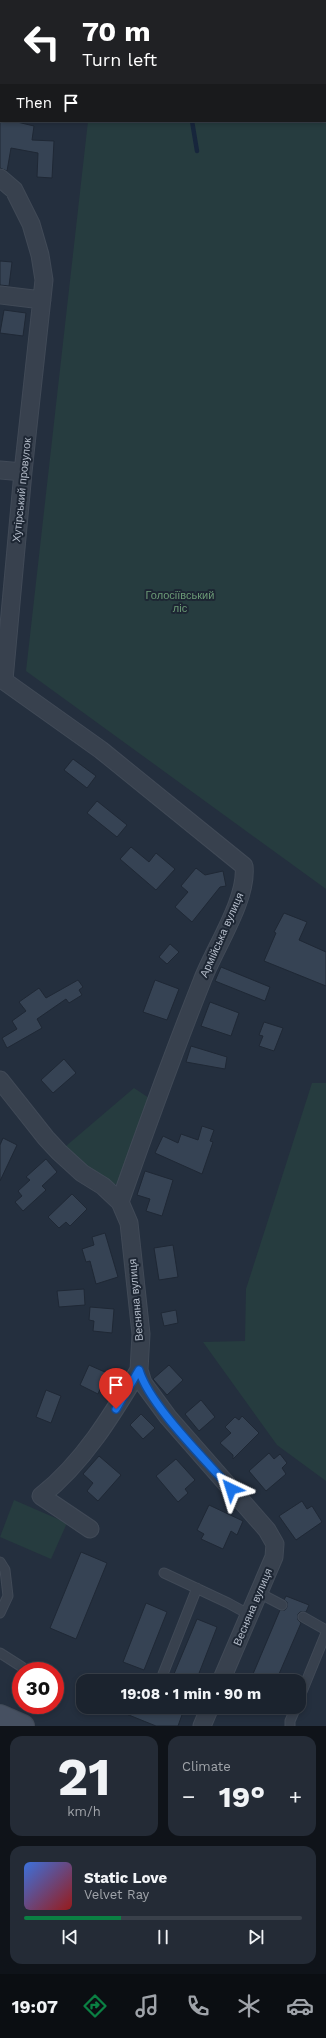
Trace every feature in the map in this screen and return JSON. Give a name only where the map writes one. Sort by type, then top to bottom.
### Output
[{"type":"main road","points":[[1,1719],[23,1726]]},
{"type":"street","name":"Хутірський провулок","points":[[0,178],[14,190],[31,224],[40,255],[44,280],[2,679]]},
{"type":"street","points":[[0,295],[42,300]]},
{"type":"street","points":[[0,470],[23,472]]},
{"type":"street","name":"Армійська вулиця","points":[[2,679],[101,750],[244,866],[245,877],[239,898],[202,979],[155,1102],[120,1202]]},
{"type":"street","name":"Весняна вулиця","points":[[0,1080],[59,1152],[82,1173],[104,1186],[120,1202],[129,1223],[140,1334],[139,1370],[143,1384],[168,1417],[267,1530],[275,1544],[274,1557],[224,1674]]},
{"type":"street","points":[[90,1529],[41,1496],[60,1482],[108,1422],[139,1370]]},
{"type":"street","points":[[202,1726],[207,1714]]},
{"type":"lane","points":[[0,1562],[5,1570],[8,1596],[0,1613]]},
{"type":"lane","points":[[164,1573],[198,1588],[250,1615]]},
{"type":"lane","points":[[163,1674],[198,1588]]},
{"type":"lane","points":[[259,1593],[282,1605]]},
{"type":"lane","points":[[303,1618],[326,1632],[306,1682]]},
{"type":"lane","points":[[0,1653],[14,1662]]},
{"type":"lane","points":[[290,1726],[290,1721],[293,1714]]},
{"type":"green space","name":"Голосіївський ліс","points":[[88,122],[326,122],[326,889],[26,671]]},
{"type":"green space","points":[[312,1083],[326,1083],[326,1481],[277,1445],[203,1342],[245,1341],[246,1289]]},
{"type":"green space","points":[[134,1088],[155,1102],[127,1182],[103,1186],[59,1152]]},
{"type":"green space","points":[[14,1500],[67,1523],[51,1559],[0,1537]]},
{"type":"building","points":[[0,122],[17,122],[34,126],[32,140],[54,141],[52,178],[37,177],[38,153],[11,148],[7,171],[0,168]]},
{"type":"building","points":[[0,261],[12,262],[9,286],[0,285]]},
{"type":"building","points":[[4,310],[26,313],[23,336],[0,333]]},
{"type":"building","points":[[73,759],[96,776],[87,788],[64,770]]},
{"type":"building","points":[[97,801],[127,825],[117,837],[87,813]]},
{"type":"building","points":[[131,847],[149,862],[156,853],[175,869],[156,890],[120,859]]},
{"type":"building","points":[[196,868],[205,875],[223,871],[226,886],[220,887],[192,922],[175,907],[188,892],[181,886]]},
{"type":"building","points":[[284,913],[307,922],[299,940],[326,952],[326,986],[264,961],[276,933],[274,932]]},
{"type":"building","points":[[170,944],[179,952],[167,964],[159,957]]},
{"type":"building","points":[[221,967],[270,987],[265,1001],[215,981]]},
{"type":"building","points":[[78,980],[83,987],[79,990],[82,995],[69,1003],[66,999],[37,1019],[42,1028],[7,1048],[2,1038],[17,1029],[12,1021],[26,1011],[19,1002],[39,988],[46,998]]},
{"type":"building","points":[[155,980],[179,989],[167,1020],[143,1012]]},
{"type":"building","points":[[210,1002],[239,1013],[231,1036],[201,1026]]},
{"type":"building","points":[[264,1022],[283,1028],[274,1051],[259,1046],[263,1036],[259,1035]]},
{"type":"building","points":[[191,1046],[227,1057],[225,1069],[186,1062]]},
{"type":"building","points":[[64,1059],[76,1073],[53,1093],[41,1080]]},
{"type":"building","points":[[202,1126],[214,1130],[210,1141],[213,1142],[202,1174],[155,1153],[163,1136],[178,1143],[181,1134],[198,1140]]},
{"type":"building","points":[[3,1138],[17,1145],[0,1181],[0,1145]]},
{"type":"building","points":[[46,1159],[57,1172],[42,1186],[46,1190],[23,1211],[15,1202],[22,1196],[18,1191],[30,1180],[26,1177]]},
{"type":"building","points":[[145,1171],[173,1180],[162,1216],[146,1211],[150,1199],[137,1195]]},
{"type":"building","points":[[72,1194],[87,1209],[70,1226],[66,1222],[59,1228],[48,1217]]},
{"type":"building","points":[[105,1233],[118,1277],[96,1284],[90,1261],[86,1262],[82,1249],[94,1245],[92,1237]]},
{"type":"building","points":[[173,1245],[178,1277],[159,1280],[154,1248]]},
{"type":"building","points":[[84,1289],[85,1305],[59,1307],[57,1291]]},
{"type":"building","points":[[90,1307],[114,1309],[112,1333],[93,1331],[94,1321],[89,1320]]},
{"type":"building","points":[[176,1310],[178,1323],[164,1326],[161,1313]]},
{"type":"building","points":[[89,1365],[107,1373],[98,1394],[80,1385]]},
{"type":"building","points":[[169,1365],[183,1380],[167,1395],[153,1379]]},
{"type":"building","points":[[46,1390],[61,1396],[51,1423],[36,1417]]},
{"type":"building","points":[[201,1400],[215,1417],[199,1431],[185,1414]]},
{"type":"building","points":[[141,1414],[155,1428],[143,1439],[130,1425]]},
{"type":"building","points":[[242,1416],[259,1433],[233,1459],[233,1455],[220,1443],[231,1433],[225,1427],[235,1417],[239,1420]]},
{"type":"building","points":[[269,1453],[274,1459],[280,1454],[287,1463],[282,1468],[286,1474],[266,1491],[249,1471]]},
{"type":"building","points":[[99,1456],[121,1475],[98,1501],[87,1491],[93,1483],[83,1474]]},
{"type":"building","points":[[176,1459],[195,1480],[185,1489],[188,1493],[178,1502],[156,1476]]},
{"type":"building","points":[[302,1501],[307,1509],[312,1506],[322,1522],[296,1540],[279,1516]]},
{"type":"building","points":[[209,1505],[243,1521],[237,1535],[231,1531],[223,1549],[201,1539],[204,1534],[197,1530]]},
{"type":"building","points":[[81,1552],[107,1563],[76,1639],[50,1628]]},
{"type":"building","points":[[286,1596],[309,1605],[306,1612],[300,1612],[298,1614],[298,1620],[301,1623],[279,1674],[253,1674],[280,1610],[285,1610],[287,1607],[287,1602],[284,1600]]},
{"type":"building","points":[[146,1603],[167,1612],[144,1670],[123,1662]]},
{"type":"building","points":[[197,1619],[217,1627],[199,1674],[174,1674]]},
{"type":"building","points":[[126,1714],[182,1714],[178,1726],[156,1726]]},
{"type":"waterway","points":[[192,122],[197,151]]},
{"type":"route","points":[[116,1409],[139,1370],[143,1384],[168,1417],[231,1489]]}]
